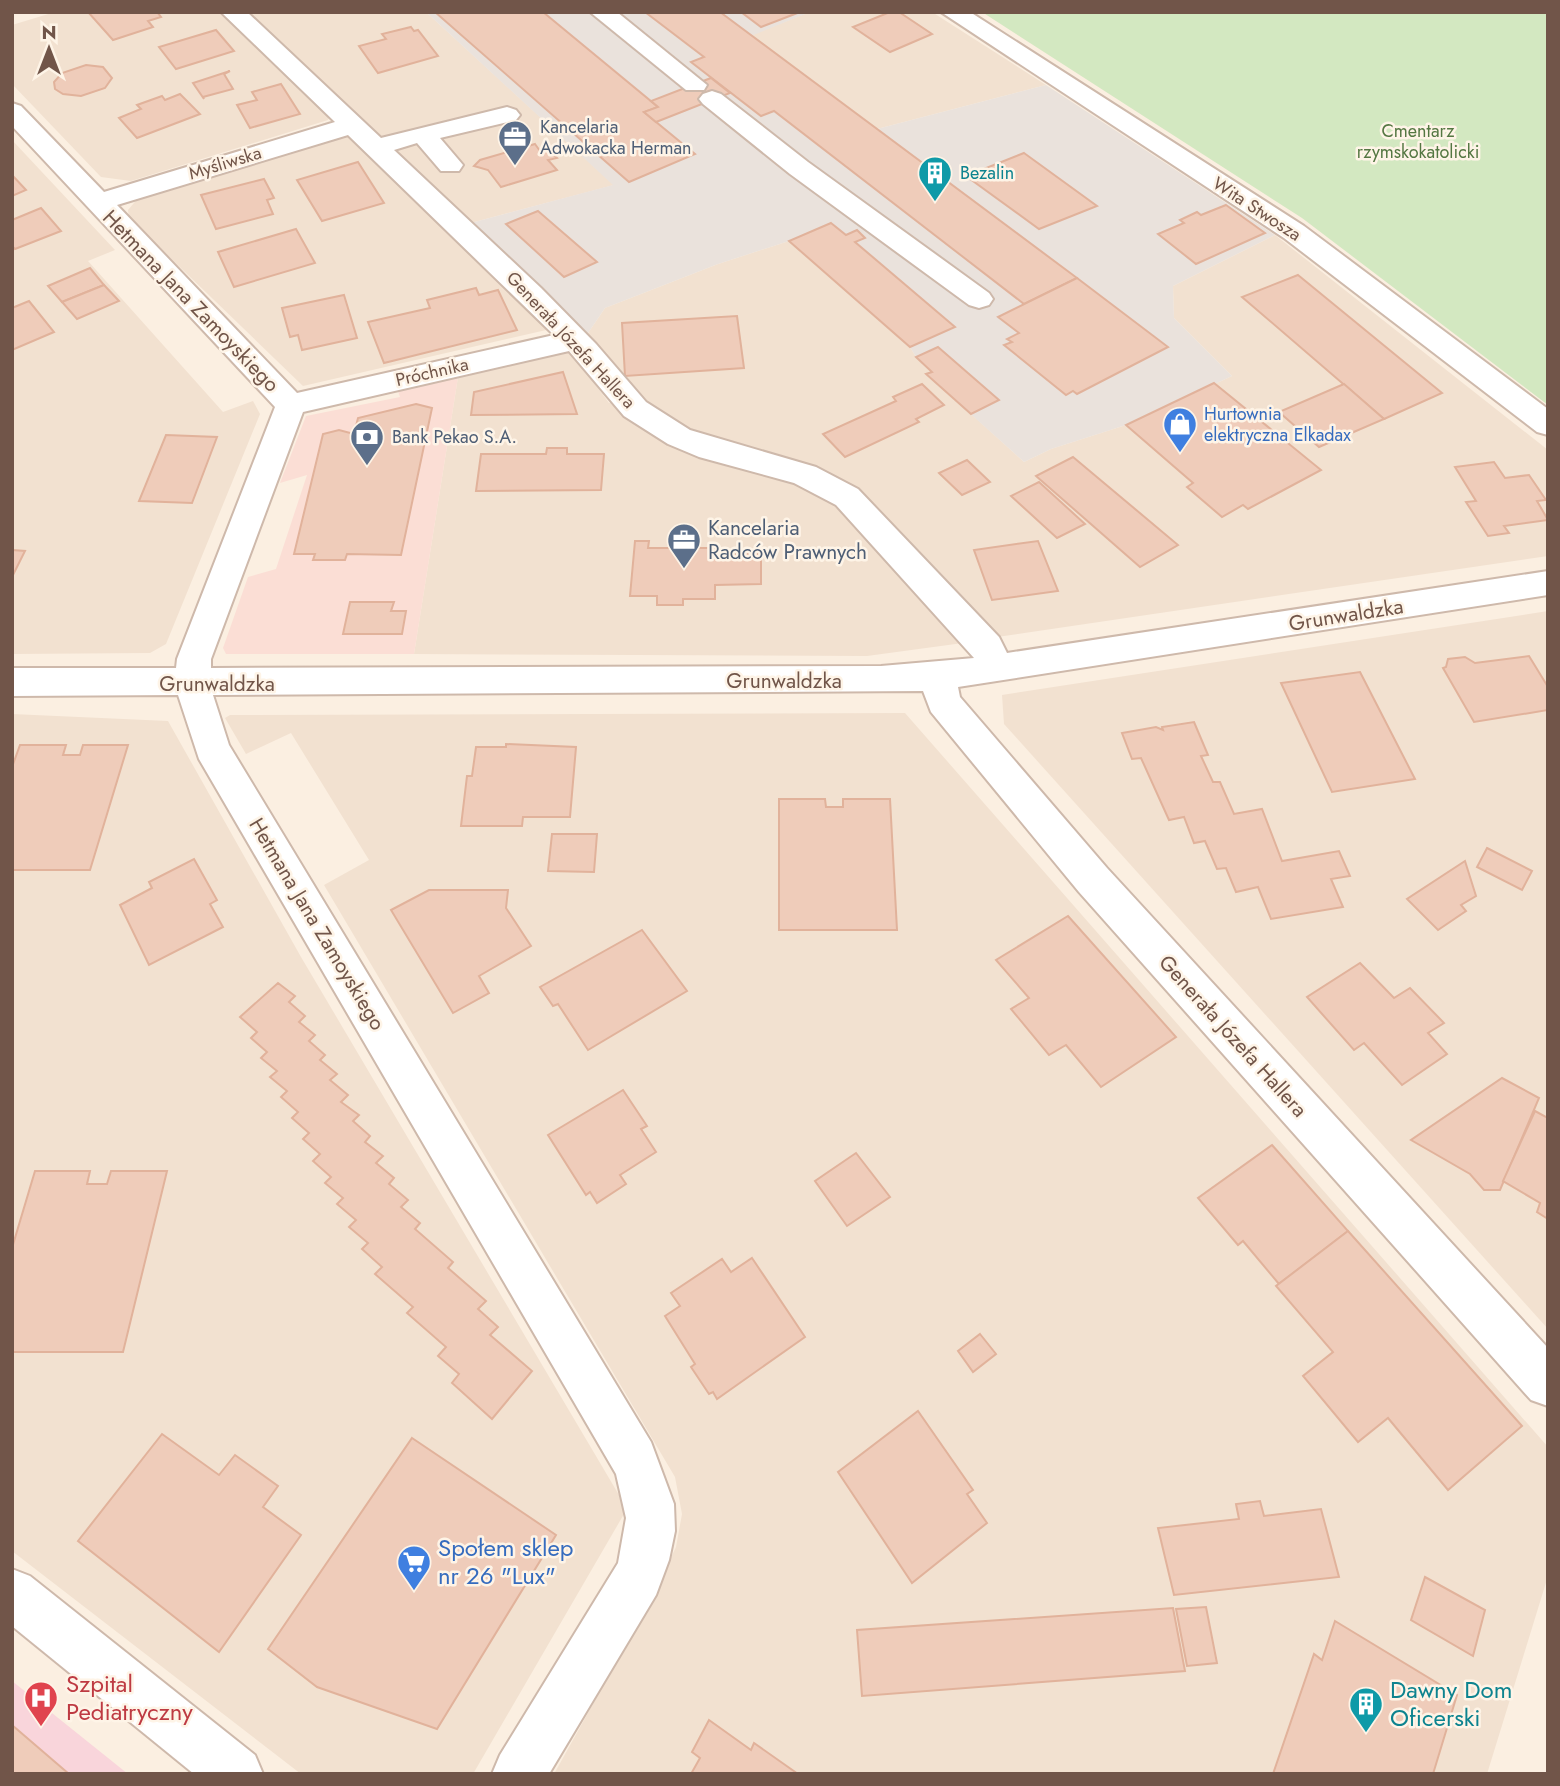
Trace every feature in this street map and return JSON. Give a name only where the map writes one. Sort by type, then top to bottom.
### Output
[{"type":"street","name":"Generała Józefa Hallera","points":[[233,12],[531,294],[635,409],[679,437],[710,449],[805,475],[847,497],[987,646],[996,669]]},
{"type":"street","points":[[603,12],[799,167],[979,299]]},
{"type":"street","name":"Wita Stwosza","points":[[953,12],[1294,232],[1548,425]]},
{"type":"street","name":"Hetmana Jana Zamoyskiego","points":[[12,111],[291,405],[194,659],[191,684],[212,749],[634,1459],[648,1491],[652,1527],[649,1548],[638,1577],[519,1774]]},
{"type":"street","points":[[377,148],[423,134],[507,115]]},
{"type":"street","name":"Myśliwska","points":[[97,202],[352,125]]},
{"type":"street","points":[[423,134],[450,164]]},
{"type":"street","name":"Próchnika","points":[[291,405],[574,340]]},
{"type":"street","name":"Grunwaldzka","points":[[12,682],[191,684],[881,680],[938,677],[1548,583]]},
{"type":"street","name":"Generała Józefa Hallera","points":[[938,677],[943,702],[1093,880],[1548,1382]]},
{"type":"street","points":[[12,1594],[236,1774]]},
{"type":"shaded area","points":[[55,12],[218,12],[330,115],[328,120],[131,181],[101,177],[12,84],[12,25]]},
{"type":"shaded area","points":[[245,12],[426,12],[614,185],[467,224]]},
{"type":"shaded area","points":[[426,12],[810,12],[751,36],[877,129],[1046,85],[1275,235],[1173,286],[1174,318],[1232,376],[1126,425],[1051,449],[1024,462],[926,374],[932,371],[916,357],[910,347],[789,241],[718,264],[605,308],[586,336],[467,224],[613,185]]},
{"type":"shaded area","points":[[810,12],[932,12],[1046,85],[877,129],[751,35]]},
{"type":"shaded area","points":[[348,135],[356,137],[555,328],[303,386],[129,218],[128,210],[139,197]]},
{"type":"shaded area","points":[[12,140],[115,250],[88,261],[223,412],[253,401],[260,414],[166,644],[150,653],[12,654]]},
{"type":"shaded area","points":[[1275,235],[1548,450],[1548,556],[997,637],[860,494],[685,429],[646,408],[586,336],[605,308],[718,264],[789,241],[910,347],[916,357],[932,372],[927,374],[1024,462],[1051,449],[1126,425],[1232,376],[1174,318],[1173,286]]},
{"type":"shaded area","points":[[565,351],[574,356],[609,403],[616,400],[829,494],[963,643],[867,656],[414,654],[458,377]]},
{"type":"shaded area","points":[[458,377],[414,654],[226,654],[223,648],[248,577],[276,569],[307,475],[280,483],[306,416],[400,397],[398,391]]},
{"type":"shaded area","points":[[1548,611],[1548,1329],[1004,724],[1002,695]]},
{"type":"shaded area","points":[[905,713],[1548,1447],[1548,1576],[1487,1774],[554,1774],[652,1598],[676,1547],[682,1514],[675,1477],[324,885],[369,860],[291,733],[246,754],[225,718],[230,715]]},
{"type":"shaded area","points":[[12,714],[168,721],[301,957],[619,1495],[624,1514],[473,1774],[301,1774],[12,1551]]},
{"type":"shaded area","name":"Szpital Pediatryczny","points":[[12,1681],[128,1774],[12,1774]]},
{"type":"green space","name":"Cmentarz rzymskokatolicki","points":[[982,12],[1548,12],[1548,405],[1302,218]]},
{"type":"building","points":[[88,12],[157,12],[161,17],[148,21],[153,27],[113,40]]},
{"type":"building","points":[[435,12],[543,12],[658,107],[644,112],[695,154],[629,182]]},
{"type":"building","name":"Bezalin","points":[[645,12],[720,12],[1077,278],[1024,304],[774,111],[761,116],[691,62],[704,57]]},
{"type":"building","points":[[741,12],[800,12],[761,27]]},
{"type":"building","points":[[890,12],[899,12],[932,34],[890,52],[853,27]]},
{"type":"building","points":[[411,27],[414,31],[418,30],[438,56],[378,73],[359,46],[386,39],[382,34]]},
{"type":"building","points":[[216,30],[234,51],[176,69],[159,47]]},
{"type":"building","points":[[86,65],[103,67],[112,78],[105,88],[81,96],[63,94],[55,89],[54,82],[62,73]]},
{"type":"building","points":[[230,71],[224,74],[233,89],[203,97],[204,99],[193,83]]},
{"type":"building","points":[[711,78],[730,93],[656,122],[644,112],[658,107],[651,101]]},
{"type":"building","points":[[281,84],[300,114],[250,128],[237,105],[257,100],[252,92]]},
{"type":"building","points":[[180,94],[200,114],[137,138],[119,118],[141,109],[137,105],[162,96],[165,100]]},
{"type":"building","name":"Kancelaria Adwokacka Herman","points":[[535,144],[540,151],[549,149],[557,158],[548,160],[557,170],[501,187],[488,170],[474,166],[480,160]]},
{"type":"building","points":[[1024,153],[1097,206],[1039,229],[966,176]]},
{"type":"building","points":[[358,162],[384,203],[322,221],[297,180]]},
{"type":"building","points":[[12,175],[26,190],[12,196]]},
{"type":"building","points":[[264,179],[274,198],[267,200],[273,214],[216,229],[201,195]]},
{"type":"building","points":[[1226,205],[1265,233],[1196,264],[1158,234],[1184,223],[1180,220],[1197,212],[1201,215]]},
{"type":"building","points":[[41,208],[61,231],[15,249],[12,246],[12,220]]},
{"type":"building","points":[[538,211],[597,262],[564,277],[506,224]]},
{"type":"building","points":[[831,223],[846,235],[857,230],[865,238],[855,242],[955,327],[910,347],[789,241]]},
{"type":"building","points":[[296,229],[315,263],[234,287],[218,252]]},
{"type":"building","points":[[90,268],[104,285],[62,302],[48,286]]},
{"type":"building","points":[[1298,275],[1442,393],[1384,419],[1242,297]]},
{"type":"building","points":[[1077,278],[1168,347],[1077,394],[1073,391],[1066,395],[1004,345],[1012,342],[1007,339],[1019,333],[998,317]]},
{"type":"building","points":[[104,285],[119,301],[77,319],[62,302]]},
{"type":"building","points":[[476,288],[479,295],[498,290],[517,330],[384,363],[368,322],[430,308],[427,300]]},
{"type":"building","points":[[344,295],[357,338],[302,350],[298,335],[290,337],[282,308]]},
{"type":"building","points":[[29,301],[54,332],[12,350],[12,308]]},
{"type":"building","points":[[737,316],[744,368],[625,376],[622,323]]},
{"type":"building","points":[[938,347],[999,400],[971,414],[926,374],[932,372],[916,357]]},
{"type":"building","points":[[563,372],[577,414],[471,415],[474,392]]},
{"type":"building","points":[[1214,383],[1321,470],[1248,509],[1243,505],[1222,517],[1187,487],[1193,483],[1126,425]]},
{"type":"building","points":[[922,384],[944,405],[916,419],[919,422],[845,457],[823,434],[896,401],[893,397]]},
{"type":"building","points":[[1344,384],[1384,419],[1319,447],[1279,412]]},
{"type":"building","name":"Bank Pekao S.A.","points":[[416,404],[432,408],[401,555],[347,554],[345,560],[313,560],[315,554],[294,554],[323,434],[339,430],[354,434],[358,418]]},
{"type":"building","points":[[166,435],[217,437],[192,503],[139,501]]},
{"type":"building","points":[[547,448],[567,448],[567,454],[604,454],[601,490],[476,491],[481,454],[546,454]]},
{"type":"building","points":[[1073,457],[1178,545],[1140,567],[1036,476]]},
{"type":"building","points":[[967,460],[990,482],[962,495],[939,473]]},
{"type":"building","points":[[1494,462],[1505,478],[1529,475],[1546,500],[1537,501],[1548,520],[1504,526],[1509,533],[1488,536],[1466,502],[1476,501],[1455,467]]},
{"type":"building","points":[[1039,482],[1085,524],[1057,538],[1011,496]]},
{"type":"building","points":[[635,541],[649,541],[648,548],[716,548],[716,553],[761,554],[761,584],[715,585],[715,599],[683,599],[683,605],[657,605],[657,596],[630,596]]},
{"type":"building","points":[[1038,541],[1058,591],[992,600],[974,550]]},
{"type":"building","points":[[12,550],[25,551],[12,577]]},
{"type":"building","points":[[350,602],[394,602],[391,611],[406,611],[402,634],[343,634]]},
{"type":"building","points":[[1529,656],[1548,687],[1548,710],[1474,722],[1443,668],[1446,667],[1448,659],[1465,657],[1475,663]]},
{"type":"building","points":[[1360,672],[1415,779],[1332,792],[1281,683]]},
{"type":"building","points":[[1194,722],[1208,755],[1201,756],[1213,782],[1220,782],[1234,814],[1262,809],[1282,861],[1339,851],[1350,876],[1331,879],[1343,907],[1271,919],[1258,887],[1236,892],[1226,868],[1217,869],[1205,841],[1194,843],[1184,817],[1169,820],[1141,758],[1132,759],[1122,733],[1156,727],[1163,730],[1162,727]]},
{"type":"building","points":[[506,744],[576,747],[570,817],[523,817],[522,826],[461,826],[467,776],[472,776],[476,747],[506,747]]},
{"type":"building","points":[[20,745],[66,745],[63,755],[80,755],[83,745],[128,745],[90,870],[12,870],[12,767]]},
{"type":"building","points":[[779,799],[825,799],[826,807],[843,807],[843,799],[890,799],[897,930],[779,930]]},
{"type":"building","points":[[552,834],[597,834],[594,872],[548,871]]},
{"type":"building","points":[[1487,848],[1532,871],[1522,890],[1477,867]]},
{"type":"building","points":[[194,859],[217,900],[210,904],[223,927],[149,965],[120,905],[152,888],[149,882]]},
{"type":"building","points":[[1465,861],[1476,896],[1461,905],[1466,911],[1438,930],[1407,899]]},
{"type":"building","points":[[429,890],[508,890],[506,908],[531,946],[479,976],[489,993],[453,1013],[391,910]]},
{"type":"building","points":[[1068,916],[1176,1037],[1101,1087],[1066,1045],[1049,1055],[1011,1009],[1029,998],[996,960]]},
{"type":"building","points":[[642,930],[687,991],[588,1050],[558,1004],[553,1006],[540,987]]},
{"type":"building","points":[[1360,963],[1394,998],[1410,988],[1444,1023],[1428,1033],[1447,1054],[1402,1085],[1364,1043],[1354,1050],[1307,997]]},
{"type":"building","points":[[278,983],[295,996],[289,1002],[305,1016],[299,1022],[315,1035],[309,1041],[325,1055],[320,1060],[337,1074],[330,1080],[348,1095],[341,1102],[359,1115],[353,1121],[370,1136],[365,1142],[383,1156],[376,1163],[394,1178],[389,1184],[408,1200],[401,1207],[420,1223],[415,1229],[453,1262],[448,1268],[486,1301],[478,1309],[498,1327],[490,1335],[532,1371],[492,1419],[452,1383],[459,1374],[438,1356],[446,1347],[407,1313],[413,1307],[375,1274],[382,1267],[362,1249],[368,1243],[349,1227],[356,1220],[337,1204],[343,1198],[325,1183],[331,1177],[313,1161],[320,1154],[303,1139],[309,1133],[292,1118],[298,1112],[281,1097],[287,1091],[270,1077],[277,1071],[261,1058],[267,1052],[251,1038],[257,1032],[240,1017]]},
{"type":"building","points":[[1502,1078],[1539,1098],[1500,1190],[1484,1190],[1470,1174],[1411,1140]]},
{"type":"building","points":[[623,1090],[647,1126],[641,1129],[656,1152],[620,1175],[626,1184],[597,1203],[590,1192],[586,1195],[548,1135]]},
{"type":"building","points":[[1535,1111],[1548,1118],[1548,1219],[1537,1212],[1540,1203],[1503,1181]]},
{"type":"building","points":[[1272,1145],[1348,1231],[1279,1284],[1243,1241],[1238,1245],[1198,1198]]},
{"type":"building","points":[[856,1153],[890,1197],[847,1226],[815,1181]]},
{"type":"building","points":[[35,1171],[90,1171],[87,1184],[107,1184],[111,1171],[167,1171],[123,1352],[12,1352],[12,1248]]},
{"type":"building","points":[[1348,1231],[1522,1426],[1448,1490],[1388,1418],[1358,1442],[1303,1376],[1333,1352],[1276,1286]]},
{"type":"building","points":[[752,1258],[805,1337],[717,1399],[713,1392],[709,1394],[691,1367],[695,1364],[665,1316],[680,1306],[671,1293],[722,1259],[731,1272]]},
{"type":"building","points":[[980,1334],[996,1354],[973,1372],[958,1351]]},
{"type":"building","points":[[918,1411],[973,1490],[967,1494],[987,1523],[912,1583],[838,1472]]},
{"type":"building","points":[[162,1434],[219,1475],[235,1455],[278,1486],[263,1507],[301,1535],[219,1652],[78,1541]]},
{"type":"building","name":"Społem sklep nr 26 \"Lux\"","points":[[412,1438],[556,1535],[437,1729],[317,1687],[268,1649]]},
{"type":"building","points":[[1260,1501],[1264,1516],[1321,1509],[1339,1577],[1174,1595],[1158,1528],[1239,1519],[1236,1504]]},
{"type":"building","points":[[1425,1577],[1485,1610],[1473,1656],[1411,1620]]},
{"type":"building","points":[[1206,1607],[1217,1663],[1187,1666],[1176,1609]]},
{"type":"building","points":[[1173,1608],[1185,1671],[862,1696],[857,1630]]},
{"type":"building","name":"Dawny Dom Oficerski","points":[[1335,1621],[1457,1695],[1433,1774],[1273,1774],[1314,1654],[1322,1660]]},
{"type":"building","points":[[709,1720],[751,1750],[754,1743],[798,1774],[691,1774],[700,1758],[692,1752]]},
{"type":"building","points":[[12,1725],[69,1774],[12,1774]]},
{"type":"place","name":"Kancelaria Adwokacka Herman","points":[[515,167]]},
{"type":"place","name":"Bezalin","points":[[935,203]]},
{"type":"place","name":"Hurtownia elektryczna Elkadax","points":[[1180,454]]},
{"type":"place","name":"Bank Pekao S.A.","points":[[367,467]]},
{"type":"place","name":"Kancelaria Radców Prawnych","points":[[684,570]]},
{"type":"place","name":"Społem sklep nr 26 \"Lux\"","points":[[414,1592]]},
{"type":"place","name":"Szpital Pediatryczny","points":[[41,1728]]},
{"type":"place","name":"Dawny Dom Oficerski","points":[[1366,1734]]}]
